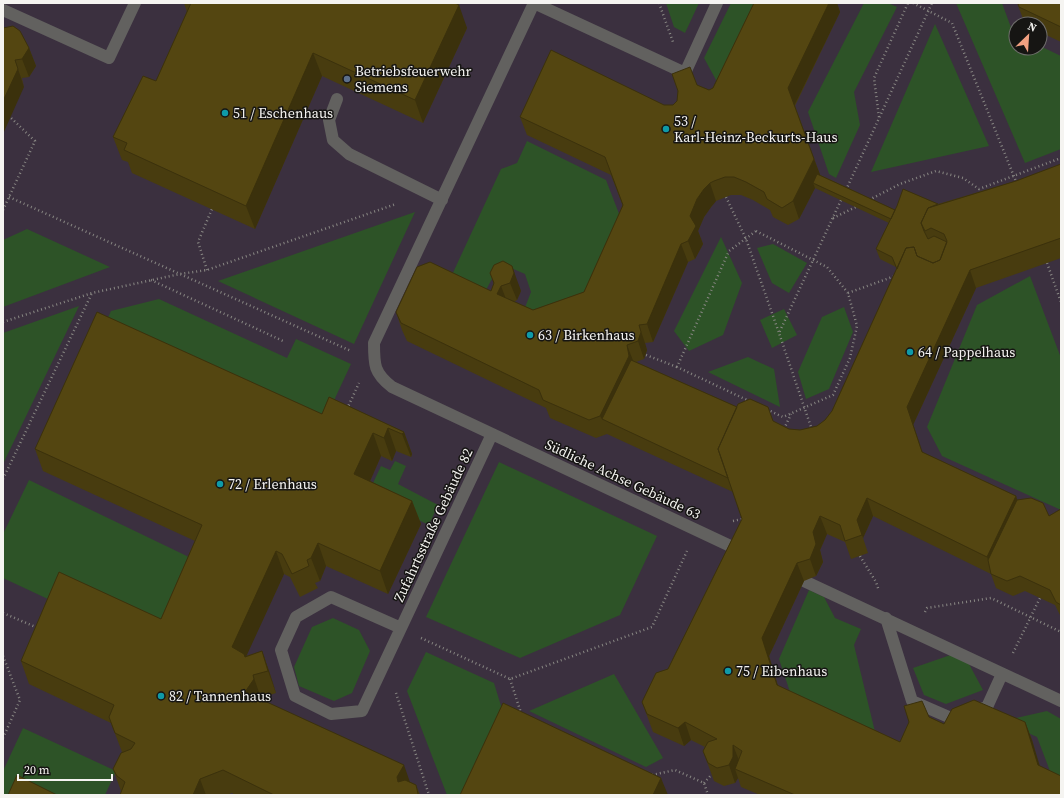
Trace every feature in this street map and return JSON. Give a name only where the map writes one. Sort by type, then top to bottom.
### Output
[{"type":"lane","points":[[3,10],[109,58],[135,3]]},
{"type":"lane","points":[[374,362],[374,343],[534,3],[685,73],[717,3]]},
{"type":"lane","points":[[337,99],[329,120],[333,140],[349,154],[442,200]]},
{"type":"lane","name":"Südliche Achse Gebäude 63","points":[[374,362],[381,378],[392,387],[741,551]]},
{"type":"lane","name":"Zufahrtsstraße Gebäude 82","points":[[401,628],[331,597],[296,617],[281,650],[295,696],[331,714],[362,711],[386,662],[492,434]]},
{"type":"lane","points":[[804,581],[1061,701]]},
{"type":"lane","points":[[886,618],[912,700],[951,718],[988,707],[1002,674]]},
{"type":"path","points":[[659,3],[685,73]]},
{"type":"path","points":[[879,118],[874,78],[908,3]]},
{"type":"path","points":[[913,3],[952,23],[1018,188]]},
{"type":"path","points":[[779,333],[932,3]]},
{"type":"path","points":[[3,210],[35,141],[10,117]]},
{"type":"path","points":[[866,201],[900,184],[936,171],[963,178],[979,189],[1061,158]]},
{"type":"path","points":[[3,322],[92,293],[180,274],[207,270],[428,193]]},
{"type":"path","points":[[9,197],[374,362],[357,386],[345,415]]},
{"type":"path","points":[[726,197],[746,239],[813,432]]},
{"type":"path","points":[[833,218],[860,205]]},
{"type":"path","points":[[207,270],[198,242],[212,209]]},
{"type":"path","points":[[646,355],[678,367],[783,417],[833,395],[850,358],[857,326],[848,293],[827,266],[756,231],[729,251],[678,367]]},
{"type":"path","points":[[1046,263],[1061,302]]},
{"type":"path","points":[[848,293],[899,275]]},
{"type":"path","points":[[151,280],[283,341]]},
{"type":"path","points":[[3,479],[92,293]]},
{"type":"path","points":[[782,432],[791,413]]},
{"type":"path","points":[[401,628],[510,679],[652,627],[696,529]]},
{"type":"path","points":[[860,556],[876,582]]},
{"type":"path","points":[[928,608],[991,598],[1061,632]]},
{"type":"path","points":[[1002,674],[1040,598]]},
{"type":"path","points":[[3,613],[44,630]]},
{"type":"path","points":[[3,656],[20,700],[3,738]]},
{"type":"path","points":[[386,662],[429,795]]},
{"type":"path","points":[[510,679],[523,718]]},
{"type":"path","points":[[647,776],[675,770],[704,783],[708,795]]},
{"type":"path","points":[[704,783],[712,774]]},
{"type":"shaded area","points":[[3,3],[1061,3],[1061,795],[3,795]]},
{"type":"green space","points":[[666,3],[699,3],[685,33],[674,27]]},
{"type":"green space","points":[[731,3],[762,3],[722,91],[704,58]]},
{"type":"green space","points":[[864,3],[888,3],[897,7],[854,92],[860,125],[836,178],[829,174],[808,112]]},
{"type":"green space","points":[[956,3],[1002,3],[1008,19],[1008,56],[1048,56],[1048,50],[1061,56],[1061,149],[1025,163]]},
{"type":"green space","points":[[935,24],[989,146],[871,172]]},
{"type":"green space","points":[[527,141],[606,180],[623,224],[584,306],[541,319],[524,310],[531,292],[525,274],[511,268],[495,273],[485,292],[451,277],[501,169],[517,163]]},
{"type":"green space","points":[[415,212],[354,344],[218,281]]},
{"type":"green space","points":[[27,229],[110,267],[3,307],[3,240]]},
{"type":"green space","points":[[721,237],[742,283],[723,335],[689,351],[674,331]]},
{"type":"green space","points":[[773,244],[807,263],[789,293],[772,283],[757,248]]},
{"type":"green space","points":[[1030,276],[1061,358],[1061,510],[942,456],[927,427],[977,305]]},
{"type":"green space","points":[[159,299],[287,358],[296,339],[351,364],[323,424],[105,324],[111,311]]},
{"type":"green space","points":[[79,306],[3,464],[3,333]]},
{"type":"green space","points":[[844,307],[853,332],[829,389],[806,399],[798,372],[822,317]]},
{"type":"green space","points":[[784,309],[797,335],[772,348],[760,320]]},
{"type":"green space","points":[[748,357],[774,369],[780,407],[708,372]]},
{"type":"green space","points":[[395,461],[406,466],[398,484],[438,505],[429,525],[367,496],[381,466],[390,470]]},
{"type":"green space","points":[[499,462],[657,536],[620,615],[520,658],[426,617]]},
{"type":"green space","points":[[29,480],[191,558],[159,626],[50,600],[3,578],[3,534]]},
{"type":"green space","points":[[809,590],[824,597],[835,618],[861,629],[854,645],[877,740],[793,701],[779,659]]},
{"type":"green space","points":[[333,618],[359,630],[370,651],[352,693],[334,701],[299,686],[294,667],[312,627]]},
{"type":"green space","points":[[962,651],[983,690],[946,704],[924,695],[913,668]]},
{"type":"green space","points":[[426,652],[494,683],[502,709],[464,795],[447,795],[407,691]]},
{"type":"green space","points":[[614,674],[663,758],[646,767],[529,711]]},
{"type":"green space","points":[[1047,711],[1061,719],[1061,783],[1053,779],[1037,737],[1002,721]]},
{"type":"green space","points":[[23,728],[116,771],[105,795],[3,795],[3,771]]},
{"type":"building","name":"51 / Eschenhaus","points":[[191,3],[455,3],[459,5],[415,100],[313,53],[246,206],[124,150],[127,143],[113,137],[143,76],[156,81]]},
{"type":"building","points":[[754,3],[829,3],[788,88],[814,159],[793,201],[782,208],[767,199],[764,192],[734,177],[725,177],[714,181],[704,189],[697,199],[690,216],[696,226],[688,241],[681,244],[647,324],[639,325],[641,332],[638,341],[627,345],[629,356],[600,416],[589,420],[543,400],[539,390],[401,323],[396,312],[417,267],[430,262],[491,291],[494,283],[490,273],[494,265],[503,261],[512,266],[514,273],[510,283],[501,286],[497,294],[533,310],[584,292],[623,205],[605,157],[520,117],[551,50],[664,105],[673,105],[677,101],[678,91],[672,74],[690,67],[697,85],[709,90],[713,88]]},
{"type":"building","points":[[1018,3],[1061,3],[1061,27],[1048,21],[1048,16],[1038,16],[1019,7]]},
{"type":"building","points":[[13,26],[20,31],[29,48],[22,59],[15,60],[18,69],[3,101],[3,28]]},
{"type":"building","points":[[1061,164],[1061,238],[970,270],[907,407],[922,452],[1016,496],[987,557],[867,498],[857,520],[862,535],[845,541],[840,525],[820,516],[813,532],[816,544],[810,559],[797,563],[762,638],[777,685],[900,742],[909,722],[904,706],[922,701],[929,717],[944,724],[952,709],[974,700],[1025,722],[1038,765],[1061,776],[1061,795],[795,795],[735,769],[742,751],[733,745],[733,757],[729,765],[717,768],[708,763],[703,751],[708,742],[717,739],[685,722],[678,728],[647,714],[642,702],[656,673],[668,669],[742,519],[718,449],[738,404],[750,399],[768,407],[773,421],[789,429],[800,430],[817,426],[825,420],[832,411],[906,248],[914,247],[917,256],[933,263],[940,260],[947,241],[944,234],[931,228],[925,231],[921,223],[928,208],[1016,181]]},
{"type":"building","points":[[817,174],[895,210],[891,219],[813,183]]},
{"type":"building","points":[[903,189],[938,204],[928,208],[921,223],[928,239],[934,236],[947,242],[940,260],[933,263],[917,256],[914,247],[906,248],[897,269],[892,257],[876,249],[897,206]]},
{"type":"building","points":[[97,312],[322,414],[329,397],[404,432],[402,434],[388,428],[384,438],[373,433],[354,474],[412,501],[380,571],[318,543],[311,558],[307,560],[309,566],[292,574],[282,554],[276,551],[232,647],[244,654],[245,657],[262,651],[268,671],[253,675],[254,679],[245,692],[404,765],[397,777],[398,782],[405,780],[416,785],[418,795],[274,795],[223,770],[200,779],[193,795],[120,795],[125,782],[117,776],[113,769],[121,753],[131,749],[135,743],[115,733],[109,717],[114,705],[21,661],[59,572],[161,619],[202,525],[35,449]]},
{"type":"building","points":[[631,360],[737,407],[718,449],[728,478],[602,419]]},
{"type":"building","points":[[1031,498],[1043,503],[1049,516],[1061,509],[1061,605],[1056,602],[1050,590],[1020,576],[1007,581],[991,574],[988,560],[1017,500]]},
{"type":"building","points":[[503,703],[661,778],[653,795],[460,795]]},
{"type":"building","points":[[17,775],[57,795],[8,795]]},
{"type":"place","name":"Betriebsfeuerwehr Siemens","points":[[347,79]]},
{"type":"place","name":"51 / Eschenhaus","points":[[225,113]]},
{"type":"place","name":"53 / Karl-Heinz-Beckurts-Haus","points":[[666,129]]},
{"type":"place","name":"63 / Birkenhaus","points":[[530,335]]},
{"type":"place","name":"64 / Pappelhaus","points":[[910,352]]},
{"type":"place","name":"72 / Erlenhaus","points":[[220,484]]},
{"type":"place","name":"75 / Eibenhaus","points":[[728,671]]},
{"type":"place","name":"82 / Tannenhaus","points":[[161,696]]}]
